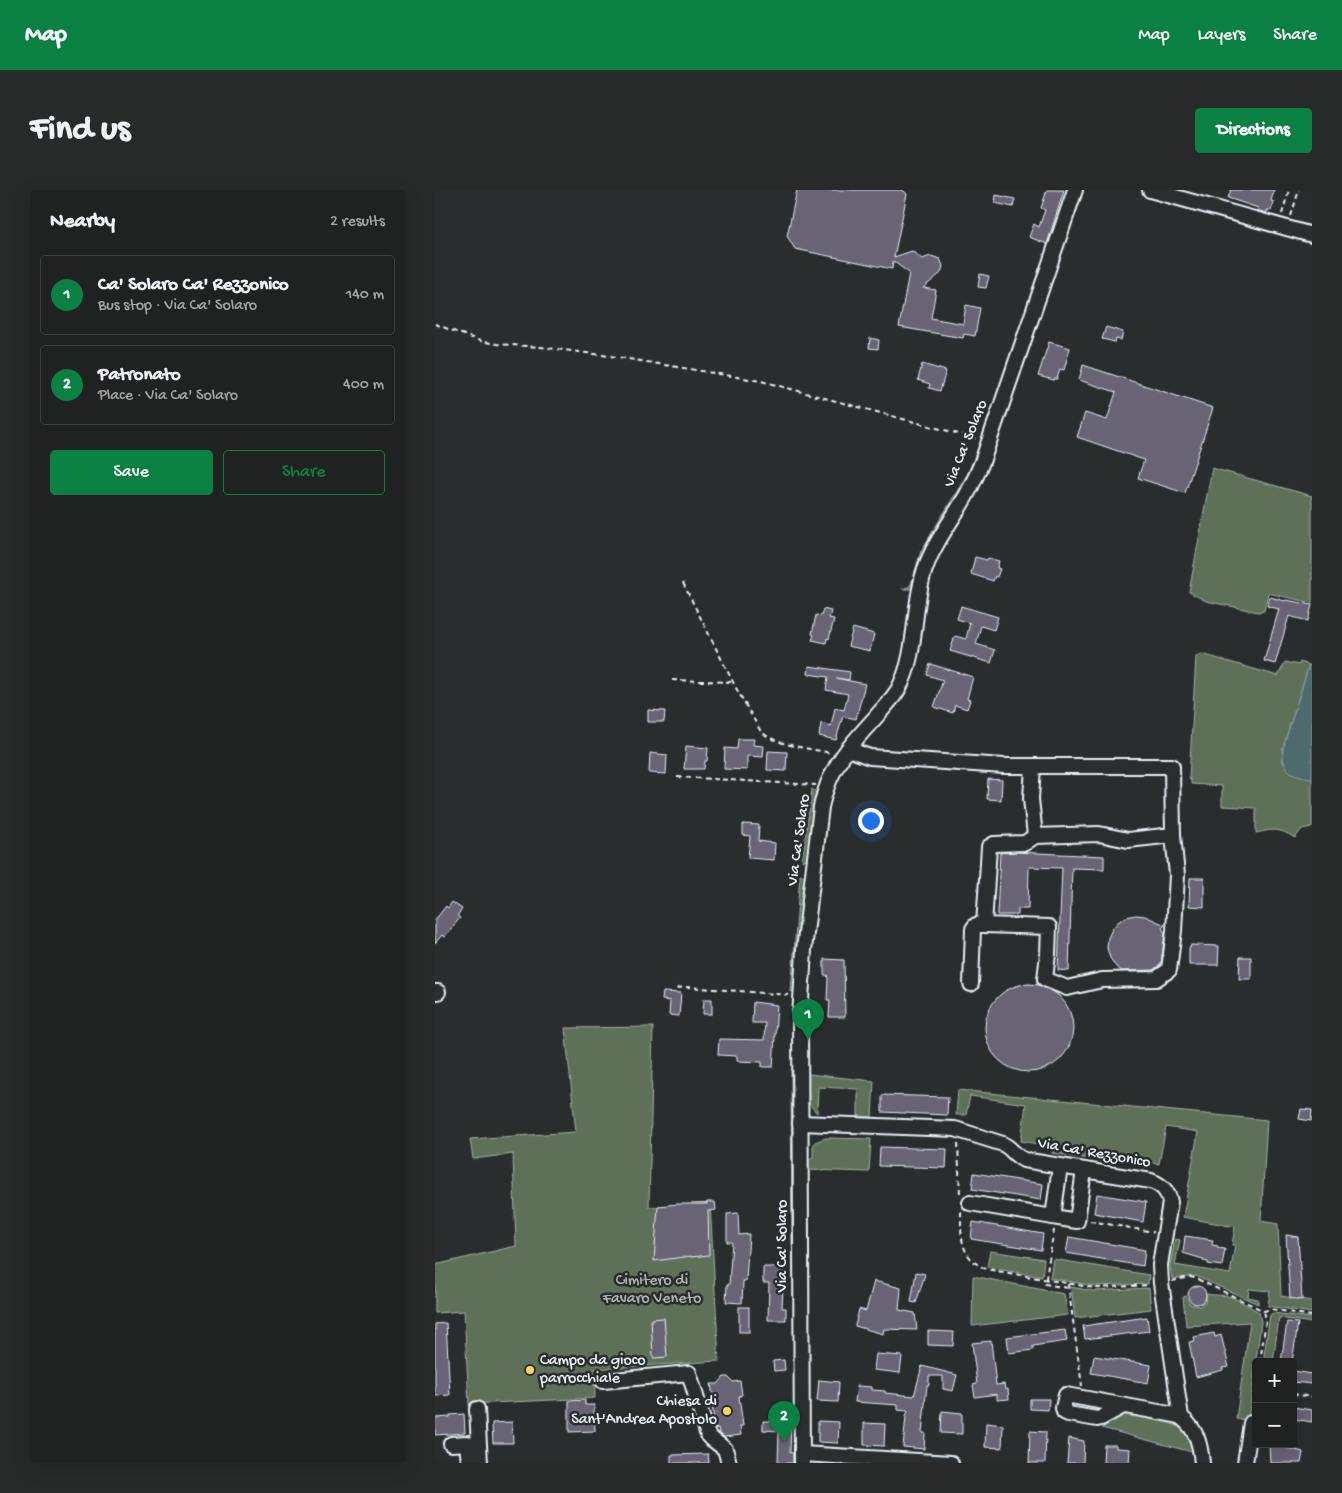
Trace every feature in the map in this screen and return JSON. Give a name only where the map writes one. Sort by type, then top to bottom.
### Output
[{"type":"street","name":"Via Ca' Solaro","points":[[802,1459],[799,1124],[801,996],[813,868],[821,807],[831,773],[845,752],[890,701],[903,680],[910,654],[921,583],[928,561],[937,541],[969,491],[990,442],[1075,190]]},
{"type":"street","points":[[1150,190],[1312,235]]},
{"type":"street","points":[[845,752],[870,757],[1004,766],[1172,766],[1173,835],[1177,876],[1174,931],[1169,970],[1156,979],[1103,980],[1067,988],[1045,979],[1049,928],[976,925],[973,929],[971,984]]},
{"type":"street","points":[[1033,766],[1031,799],[1035,836]]},
{"type":"street","points":[[983,925],[989,847],[994,844],[1025,843],[1035,836],[1099,834],[1129,840],[1173,835]]},
{"type":"street","name":"Via Ca' Rezzonico","points":[[799,1124],[955,1129],[1003,1144],[1024,1160],[1151,1181],[1163,1187],[1169,1196],[1170,1209],[1160,1265],[1161,1283],[1181,1417]]},
{"type":"street","points":[[1054,1221],[1061,1166]]},
{"type":"street","points":[[964,1204],[1054,1221],[1077,1221],[1084,1170]]},
{"type":"street","points":[[603,1381],[689,1373],[707,1436],[725,1449],[729,1463]]},
{"type":"street","points":[[1123,1406],[1097,1419],[1065,1412],[1063,1408],[1066,1395],[1181,1417],[1191,1427],[1199,1440],[1201,1463]]},
{"type":"street","points":[[477,1409],[480,1463]]},
{"type":"street","points":[[1245,1463],[1251,1423]]},
{"type":"street","points":[[451,1444],[467,1443],[469,1463]]},
{"type":"street","points":[[802,1459],[951,1463]]},
{"type":"path","points":[[1283,227],[1289,190]]},
{"type":"path","points":[[1283,227],[1299,190]]},
{"type":"path","points":[[435,324],[480,341],[607,356],[761,381],[990,442]]},
{"type":"path","points":[[683,582],[733,682],[764,735],[774,740],[845,752]]},
{"type":"path","points":[[672,680],[733,682]]},
{"type":"path","points":[[677,777],[826,786]]},
{"type":"path","points":[[677,988],[688,987],[801,996]]},
{"type":"path","points":[[958,1141],[964,1204],[963,1245],[969,1257],[986,1269],[1068,1284],[1102,1288],[1161,1283],[1190,1277],[1264,1311],[1271,1309],[1312,1316]]},
{"type":"path","points":[[1077,1219],[1154,1232]]},
{"type":"path","points":[[1054,1221],[1045,1284],[1069,1288]]},
{"type":"path","points":[[1068,1284],[1084,1398]]},
{"type":"path","points":[[1261,1358],[1266,1320],[1264,1311]]},
{"type":"path","points":[[1297,1394],[1312,1396]]},
{"type":"path","points":[[1251,1423],[1254,1403]]},
{"type":"green space","points":[[980,443],[983,448],[914,585],[910,589],[902,589],[911,584],[921,551],[968,473]]},
{"type":"green space","points":[[1212,468],[1312,496],[1312,603],[1268,593],[1264,611],[1258,612],[1206,601],[1189,592]]},
{"type":"green space","points":[[1202,654],[1278,676],[1285,662],[1299,665],[1300,662],[1309,665],[1283,748],[1283,762],[1293,773],[1312,779],[1312,827],[1302,829],[1295,838],[1285,832],[1276,830],[1256,833],[1256,808],[1222,806],[1222,786],[1191,784],[1189,779],[1196,656]]},
{"type":"green space","points":[[812,789],[816,792],[816,797],[808,858],[802,861]]},
{"type":"green space","points":[[800,874],[807,877],[796,989],[791,992]]},
{"type":"green space","name":"Cimitero di Favaro Veneto","points":[[653,1027],[649,1207],[710,1203],[719,1361],[594,1369],[595,1398],[469,1404],[464,1311],[435,1313],[435,1265],[516,1246],[513,1154],[473,1159],[470,1139],[576,1132],[565,1028]]},
{"type":"green space","points":[[791,1071],[794,1075],[796,1246],[792,1246]]},
{"type":"green space","points":[[808,1074],[874,1081],[872,1117],[858,1116],[858,1089],[818,1087],[817,1113],[809,1104]]},
{"type":"green space","points":[[958,1090],[1267,1120],[1261,1221],[1278,1224],[1281,1296],[1312,1301],[1312,1313],[1268,1306],[1270,1291],[1249,1289],[1248,1297],[1258,1299],[1258,1304],[1196,1276],[1172,1279],[1170,1265],[1175,1239],[1180,1240],[1175,1265],[1230,1274],[1235,1245],[1232,1245],[1235,1227],[1183,1217],[1198,1132],[1166,1127],[1159,1164],[1117,1157],[1116,1163],[1052,1153],[1053,1147],[1021,1141],[1026,1104],[970,1096],[966,1115],[956,1115]]},
{"type":"green space","points":[[826,1138],[871,1139],[869,1172],[807,1170],[807,1160],[813,1158],[815,1142]]},
{"type":"green space","points":[[990,1251],[1044,1259],[1042,1277],[987,1267]]},
{"type":"green space","points":[[1053,1259],[1149,1275],[1148,1284],[1094,1286],[1050,1278]]},
{"type":"green space","points":[[973,1276],[1064,1294],[1068,1315],[972,1326]]},
{"type":"green space","points":[[1071,1287],[1093,1291],[1149,1288],[1151,1309],[1075,1318]]},
{"type":"green space","points":[[1207,1294],[1231,1297],[1259,1312],[1261,1322],[1256,1358],[1252,1358],[1252,1390],[1248,1420],[1236,1419],[1250,1322],[1186,1326],[1183,1297],[1186,1296],[1190,1304],[1199,1306],[1205,1302]]},
{"type":"green space","points":[[1273,1313],[1312,1318],[1312,1323],[1279,1318],[1274,1358],[1264,1358],[1270,1315]]},
{"type":"green space","points":[[1123,1415],[1162,1421],[1180,1428],[1187,1436],[1192,1452],[1102,1428]]},
{"type":"water","points":[[1309,665],[1312,666],[1312,779],[1289,771],[1284,763],[1283,756],[1283,748]]},
{"type":"building","points":[[797,190],[903,190],[907,194],[894,257],[912,251],[922,259],[931,256],[940,259],[943,266],[941,273],[923,288],[936,290],[931,318],[963,324],[966,305],[980,308],[975,336],[964,334],[963,338],[899,327],[909,273],[893,261],[892,269],[795,249],[787,236]]},
{"type":"building","points":[[1047,190],[1064,190],[1047,244],[1029,237],[1034,224],[1039,227],[1045,210],[1041,208]]},
{"type":"building","points":[[1231,190],[1274,190],[1271,201],[1274,202],[1271,211],[1267,210],[1267,213],[1257,210],[1258,208],[1228,198]]},
{"type":"building","points":[[996,195],[1015,199],[1013,207],[995,203]]},
{"type":"building","points":[[980,274],[989,276],[986,288],[978,287]]},
{"type":"building","points":[[1106,327],[1123,332],[1121,340],[1116,339],[1115,342],[1102,339]]},
{"type":"building","points":[[870,338],[879,340],[878,349],[869,348]]},
{"type":"building","points":[[1049,342],[1070,348],[1064,370],[1060,369],[1057,379],[1054,380],[1038,376]]},
{"type":"building","points":[[922,364],[946,371],[940,391],[929,388],[930,384],[918,380]]},
{"type":"building","points":[[1083,365],[1213,408],[1185,493],[1138,478],[1144,460],[1077,437],[1085,413],[1107,420],[1116,392],[1079,380]]},
{"type":"building","points":[[975,557],[999,561],[997,568],[1000,569],[993,581],[971,574]]},
{"type":"building","points":[[1270,597],[1312,605],[1308,621],[1289,616],[1275,664],[1264,661],[1279,609],[1267,606]]},
{"type":"building","points":[[961,606],[998,617],[994,630],[981,626],[976,644],[995,650],[991,663],[950,651],[955,636],[966,639],[970,623],[957,619]]},
{"type":"building","points":[[823,609],[831,611],[829,618],[834,619],[829,639],[827,638],[826,643],[812,640],[816,615],[821,616]]},
{"type":"building","points":[[853,628],[874,634],[870,651],[848,646]]},
{"type":"building","points":[[930,664],[973,677],[967,699],[970,700],[967,709],[955,705],[953,713],[934,707],[943,680],[927,675]]},
{"type":"building","points":[[809,666],[850,672],[849,680],[836,678],[865,684],[856,719],[843,716],[836,740],[819,736],[821,723],[831,726],[835,708],[844,710],[848,694],[826,690],[828,677],[808,674]]},
{"type":"building","points":[[648,710],[665,711],[664,722],[648,722]]},
{"type":"building","points":[[738,739],[754,739],[753,745],[764,746],[763,757],[747,756],[747,770],[724,769],[725,748],[737,749]]},
{"type":"building","points":[[686,746],[708,748],[704,769],[684,769]]},
{"type":"building","points":[[768,751],[787,752],[786,771],[767,770]]},
{"type":"building","points":[[650,753],[667,755],[666,774],[649,773]]},
{"type":"building","points":[[988,779],[1002,780],[1001,800],[987,799]]},
{"type":"building","points":[[743,824],[759,825],[758,841],[775,843],[774,860],[748,858],[750,836],[743,835]]},
{"type":"building","points":[[1000,853],[1104,856],[1104,869],[1072,868],[1069,971],[1058,970],[1062,868],[1029,867],[1028,909],[1018,909],[1018,915],[997,915]]},
{"type":"building","points":[[1190,878],[1204,878],[1204,907],[1189,906]]},
{"type":"building","points":[[452,902],[462,909],[457,916],[460,918],[444,937],[442,935],[435,943],[435,920],[446,906],[448,908]]},
{"type":"building","points":[[1145,916],[1165,925],[1162,928],[1165,933],[1161,964],[1153,970],[1122,971],[1116,967],[1110,958],[1107,948],[1108,938],[1118,922],[1126,917]]},
{"type":"building","points":[[1191,945],[1219,946],[1218,965],[1189,965],[1189,948]]},
{"type":"building","points":[[1240,957],[1251,957],[1251,979],[1239,979]]},
{"type":"building","points":[[824,959],[844,960],[845,1017],[829,1017],[830,1000],[827,1000],[828,978],[827,975],[824,975]]},
{"type":"building","points":[[1029,984],[1046,987],[1054,991],[1066,1003],[1070,1011],[1073,1028],[1070,1045],[1066,1053],[1054,1065],[1046,1069],[1029,1072],[1012,1069],[1004,1065],[992,1053],[988,1045],[985,1028],[988,1011],[992,1003],[1004,991],[1012,987]]},
{"type":"building","points":[[663,992],[681,993],[679,1016],[669,1015],[670,1001],[662,1000]]},
{"type":"building","points":[[704,999],[712,999],[712,1014],[703,1014]]},
{"type":"building","points":[[753,1002],[777,1005],[773,1067],[762,1067],[762,1062],[737,1061],[737,1056],[718,1055],[719,1039],[764,1040],[765,1023],[752,1023]]},
{"type":"building","points":[[882,1095],[948,1097],[947,1115],[882,1112]]},
{"type":"building","points":[[1301,1109],[1312,1110],[1311,1121],[1299,1119]]},
{"type":"building","points":[[880,1147],[947,1149],[946,1168],[879,1166]]},
{"type":"building","points":[[974,1173],[1043,1184],[1041,1200],[972,1189]]},
{"type":"building","points":[[1097,1194],[1146,1202],[1143,1222],[1094,1213]]},
{"type":"building","points":[[707,1202],[715,1202],[716,1210],[708,1211],[709,1255],[654,1261],[658,1206],[707,1204]]},
{"type":"building","points":[[738,1213],[739,1235],[749,1234],[746,1281],[743,1281],[742,1303],[726,1302],[732,1242],[727,1242],[727,1214]]},
{"type":"building","points":[[973,1222],[1043,1234],[1041,1250],[971,1239]]},
{"type":"building","points":[[1286,1235],[1298,1237],[1302,1300],[1290,1298]]},
{"type":"building","points":[[1185,1236],[1213,1240],[1212,1245],[1225,1249],[1222,1266],[1208,1264],[1203,1259],[1183,1253]]},
{"type":"building","points":[[1069,1237],[1145,1250],[1143,1266],[1066,1253]]},
{"type":"building","points":[[763,1267],[784,1267],[782,1308],[786,1308],[786,1320],[768,1320],[769,1283],[763,1283]]},
{"type":"building","points":[[916,1272],[925,1274],[916,1303],[911,1302]]},
{"type":"building","points":[[874,1281],[901,1288],[899,1310],[915,1313],[917,1330],[884,1329],[883,1334],[855,1326],[859,1309],[866,1311]]},
{"type":"building","points":[[1197,1286],[1203,1289],[1206,1295],[1203,1301],[1197,1304],[1191,1301],[1188,1295],[1191,1289]]},
{"type":"building","points":[[739,1307],[749,1307],[749,1332],[739,1332]]},
{"type":"building","points":[[1147,1317],[1149,1331],[1085,1339],[1083,1326]]},
{"type":"building","points":[[664,1318],[667,1357],[653,1358],[651,1319]]},
{"type":"building","points":[[1287,1322],[1298,1323],[1293,1358],[1282,1358]]},
{"type":"building","points":[[446,1323],[450,1395],[435,1396],[435,1324]]},
{"type":"building","points":[[1065,1330],[1067,1341],[1033,1346],[1033,1350],[1009,1353],[1007,1337]]},
{"type":"building","points":[[928,1331],[954,1332],[953,1346],[928,1345]]},
{"type":"building","points":[[1214,1333],[1215,1337],[1221,1335],[1229,1367],[1196,1377],[1189,1342],[1195,1341],[1194,1337]]},
{"type":"building","points":[[991,1341],[996,1385],[1004,1384],[1005,1389],[1008,1389],[1009,1399],[997,1400],[997,1394],[975,1397],[973,1385],[977,1384],[972,1343]]},
{"type":"building","points":[[876,1354],[902,1356],[900,1373],[874,1370]]},
{"type":"building","points":[[1094,1356],[1151,1365],[1148,1383],[1091,1373]]},
{"type":"building","points":[[784,1360],[785,1370],[774,1371],[773,1361]]},
{"type":"building","points":[[922,1366],[957,1375],[953,1391],[943,1389],[943,1376],[929,1376],[922,1433],[925,1433],[924,1449],[903,1447],[908,1411],[898,1410],[898,1405],[855,1402],[857,1386],[872,1387],[872,1390],[885,1391],[885,1393],[914,1396]]},
{"type":"building","points":[[1297,1372],[1312,1374],[1312,1384],[1297,1382]]},
{"type":"building","name":"Chiesa di Sant'Andrea Apostolo","points":[[724,1377],[728,1377],[733,1382],[740,1381],[742,1395],[739,1396],[743,1426],[740,1426],[741,1435],[724,1437],[719,1433],[718,1428],[715,1429],[711,1384],[718,1384]]},
{"type":"building","points":[[819,1380],[839,1382],[838,1402],[817,1401]]},
{"type":"building","points":[[1030,1399],[1049,1399],[1048,1410],[1030,1409]]},
{"type":"building","points":[[585,1400],[585,1405],[594,1405],[595,1431],[569,1432],[569,1401]]},
{"type":"building","points":[[1297,1408],[1312,1410],[1312,1422],[1297,1420]]},
{"type":"building","points":[[942,1411],[962,1413],[962,1434],[941,1433]]},
{"type":"building","points":[[464,1414],[465,1433],[435,1435],[435,1418]]},
{"type":"building","points":[[763,1421],[791,1422],[790,1453],[793,1453],[793,1463],[778,1463],[779,1431],[763,1430]]},
{"type":"building","points":[[818,1421],[839,1422],[838,1443],[818,1442]]},
{"type":"building","points":[[512,1422],[513,1443],[493,1443],[492,1423]]},
{"type":"building","points":[[864,1423],[885,1424],[884,1446],[864,1445]]},
{"type":"building","points":[[986,1423],[1003,1425],[1002,1448],[985,1447]]},
{"type":"building","points":[[1030,1431],[1046,1432],[1045,1463],[1029,1463]]},
{"type":"building","points":[[1069,1438],[1084,1441],[1083,1463],[1067,1463]]},
{"type":"building","points":[[1104,1445],[1116,1445],[1116,1448],[1130,1449],[1129,1463],[1103,1463]]},
{"type":"building","points":[[1269,1448],[1288,1448],[1303,1452],[1301,1463],[1270,1463]]},
{"type":"building","points":[[708,1454],[709,1463],[671,1463],[671,1455]]},
{"type":"place","name":"Ca' Solaro Ca' Rezzonico","points":[[808,1040]]},
{"type":"place","name":"Campo da gioco parrocchiale","points":[[530,1370]]},
{"type":"place","name":"Chiesa di Sant'Andrea Apostolo","points":[[727,1411]]},
{"type":"place","name":"Patronato","points":[[784,1442]]}]
